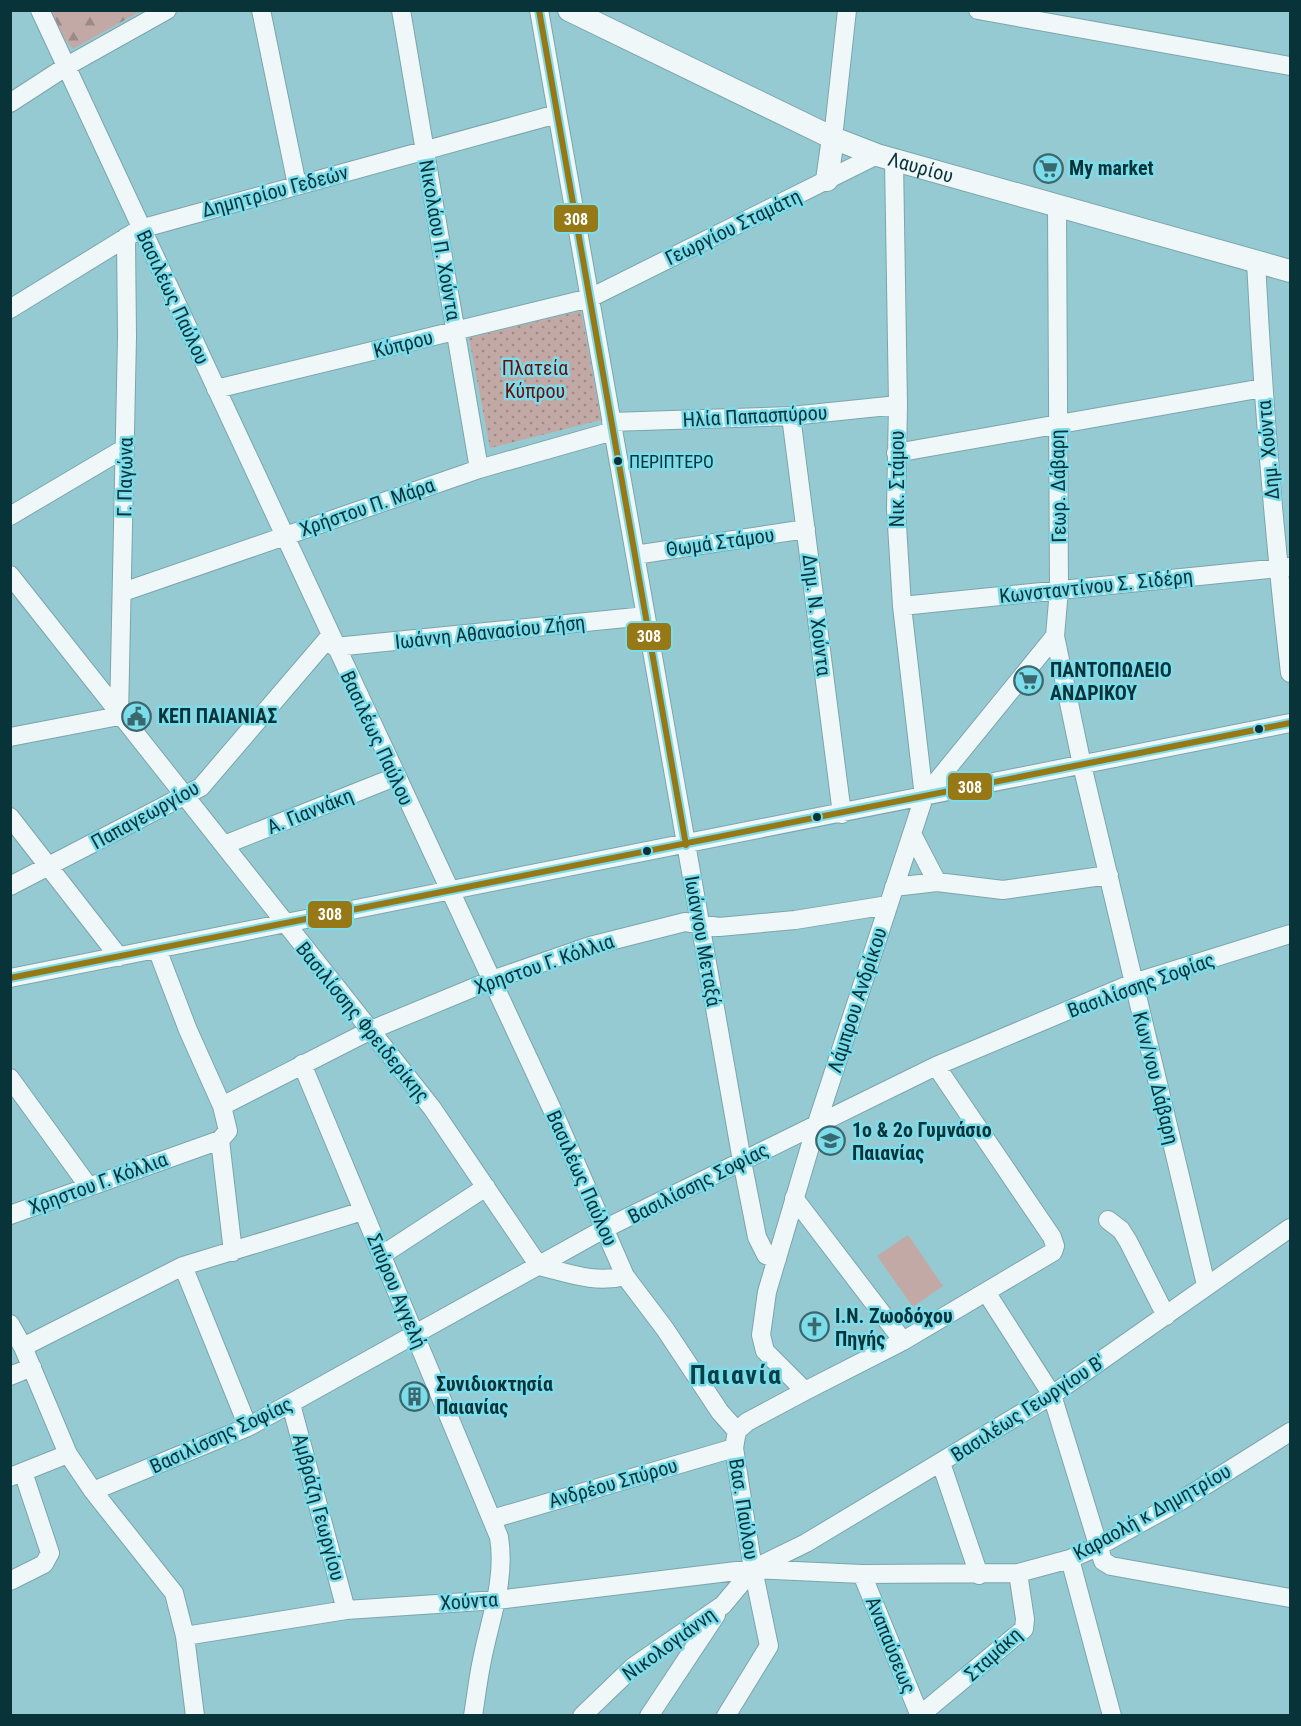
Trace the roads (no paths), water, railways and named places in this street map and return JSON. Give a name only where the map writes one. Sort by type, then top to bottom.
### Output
[{"type":"main road","name":"Λαυρίου","points":[[569,10],[833,138],[886,158],[1290,272]]},
{"type":"main road","points":[[827,180],[833,138]]},
{"type":"street","name":"Βασιλέως Παύλου","points":[[40,10],[67,66],[133,233],[216,389],[448,892],[492,980],[625,1276],[665,1329],[736,1439]]},
{"type":"street","points":[[10,103],[67,66],[167,10]]},
{"type":"street","points":[[261,10],[297,185]]},
{"type":"street","name":"Νικολάου Π. Χούντα","points":[[401,10],[479,469]]},
{"type":"street","name":"Ιωάννου Μεταξά","points":[[539,10],[742,1161],[757,1237],[766,1255],[777,1259]]},
{"type":"street","points":[[833,138],[847,10]]},
{"type":"street","points":[[978,10],[1039,15],[1290,66]]},
{"type":"street","name":"Δημητρίου Γεδεών","points":[[10,309],[133,233],[297,185],[557,114]]},
{"type":"street","name":"Γεωργίου Σταμάτη","points":[[590,298],[827,180],[886,158]]},
{"type":"street","name":"Νικ. Στάμου","points":[[886,158],[897,405],[896,509],[902,606],[924,797]]},
{"type":"street","name":"Γεωρ. Δάβαρη","points":[[1057,205],[1059,590],[1056,636],[1082,765]]},
{"type":"street","name":"Γ. Παγώνα","points":[[119,716],[133,233]]},
{"type":"street","name":"Δημ. Χούντα","points":[[1256,262],[1263,388],[1284,567],[1290,673]]},
{"type":"street","name":"Κύπρου","points":[[216,389],[590,298]]},
{"type":"street","points":[[896,453],[1263,388]]},
{"type":"street","name":"Ηλία Παπασπύρου","points":[[612,426],[791,416],[897,405]]},
{"type":"street","name":"Δημ. Ν. Χούντα","points":[[791,416],[842,813]]},
{"type":"street","name":"Χρήστου Π. Μάρα","points":[[123,592],[479,469],[612,426]]},
{"type":"street","points":[[10,516],[125,448]]},
{"type":"street","name":"Θωμά Στάμου","points":[[635,555],[806,530]]},
{"type":"street","name":"Κωνσταντίνου Σ. Σιδέρη","points":[[902,606],[1284,567]]},
{"type":"street","name":"Βασιλίσσης Φρειδερίκης","points":[[10,575],[119,716],[186,796],[432,1108],[539,1266]]},
{"type":"street","name":"Ιωάννη Αθανασίου Ζήση","points":[[332,641],[646,616]]},
{"type":"street","name":"Λάμπρου Ανδρίκου","points":[[805,1391],[765,1351],[761,1335],[768,1292],[817,1123],[888,904],[924,797],[1056,636]]},
{"type":"street","name":"Παπαγεωργίου","points":[[10,886],[201,787],[332,641]]},
{"type":"street","points":[[10,737],[119,716]]},
{"type":"street","points":[[10,978],[1290,723]]},
{"type":"street","name":"Κων/νου Δάβαρη","points":[[1082,765],[1206,1285]]},
{"type":"street","name":"Α. Γιαννάκη","points":[[224,845],[395,777]]},
{"type":"street","points":[[10,817],[119,957]]},
{"type":"street","points":[[912,834],[937,882]]},
{"type":"street","points":[[894,887],[937,882],[1003,890],[1109,875]]},
{"type":"street","name":"Χρηστου Γ. Κόλλια","points":[[222,1106],[371,1030],[492,980],[611,940],[685,922],[719,927],[795,920],[888,904]]},
{"type":"street","name":"Βασιλίσσης Σοφίας","points":[[93,1491],[248,1427],[604,1229],[936,1066],[1133,983],[1290,934]]},
{"type":"street","points":[[157,949],[188,1030],[222,1106],[228,1131],[220,1140],[233,1252]]},
{"type":"street","name":"Σπύρου Αγγελή","points":[[302,1064],[500,1537],[503,1557],[497,1599],[482,1660],[473,1716]]},
{"type":"street","name":"Ανδρέου Σπύρου","points":[[492,1519],[736,1439],[747,1422],[903,1341],[1053,1252],[1052,1237],[936,1066]]},
{"type":"street","points":[[10,1078],[89,1187]]},
{"type":"street","name":"Χρηστου Γ. Κόλλια","points":[[10,1215],[220,1140]]},
{"type":"street","points":[[382,1255],[486,1187]]},
{"type":"street","points":[[794,1198],[903,1341]]},
{"type":"street","points":[[23,1347],[183,1266],[363,1211]]},
{"type":"street","points":[[1108,1220],[1121,1230],[1128,1241],[1166,1316]]},
{"type":"street","name":"Βασιλέως Γεωργίου Β'","points":[[753,1569],[806,1543],[1052,1395],[1290,1228]]},
{"type":"street","points":[[183,1266],[248,1427]]},
{"type":"street","points":[[539,1266],[603,1280],[625,1276]]},
{"type":"street","points":[[986,1292],[1052,1395],[1103,1561],[1111,1566],[1290,1598]]},
{"type":"street","points":[[10,1324],[32,1367],[68,1454],[93,1491],[174,1593],[185,1636],[195,1716]]},
{"type":"street","points":[[10,1376],[32,1367]]},
{"type":"street","name":"Αμβράζη Γεωργίου","points":[[291,1404],[346,1610]]},
{"type":"street","name":"Καραολή κ Δημητρίου","points":[[753,1569],[862,1574],[1018,1573],[1070,1559],[1097,1547],[1182,1500],[1290,1432]]},
{"type":"street","name":"Βασ. Παύλου","points":[[726,1716],[769,1646],[753,1569],[736,1439]]},
{"type":"street","points":[[10,1581],[44,1564],[50,1553],[16,1474],[68,1454]]},
{"type":"street","points":[[941,1463],[979,1575]]},
{"type":"street","points":[[1070,1559],[1112,1716]]},
{"type":"street","name":"Χούντα","points":[[185,1636],[346,1610],[497,1599],[753,1569]]},
{"type":"street","name":"Νικολογιάννη","points":[[582,1716],[633,1667],[723,1605],[753,1569]]},
{"type":"street","name":"Σταμάκη","points":[[920,1716],[1024,1629],[1025,1619],[1018,1573]]},
{"type":"street","name":"Αναπαύσεως","points":[[862,1574],[920,1716]]},
{"type":"street","points":[[649,1716],[723,1605]]},
{"type":"place","name":"My market","points":[[1048,168]]},
{"type":"place","name":"ΠΕΡΙΠΤΕΡΟ","points":[[618,461]]},
{"type":"place","name":"ΠΑΝΤΟΠΩΛΕΙΟ ΑΝΔΡΙΚΟΥ","points":[[1029,681]]},
{"type":"place","name":"ΚΕΠ ΠΑΙΑΝΙΑΣ","points":[[137,716]]},
{"type":"place","name":"1ο & 2ο Γυμνάσιο Παιανίας","points":[[831,1141]]},
{"type":"place","name":"Ι.Ν. Ζωοδόχου Πηγής","points":[[814,1327]]},
{"type":"place","name":"Συνιδιοκτησία Παιανίας","points":[[415,1396]]},
{"type":"district","name":"Παιανία","points":[[736,1375]]},
{"type":"park label","name":"Πλατεία Κύπρου","points":[[535,380]]}]
